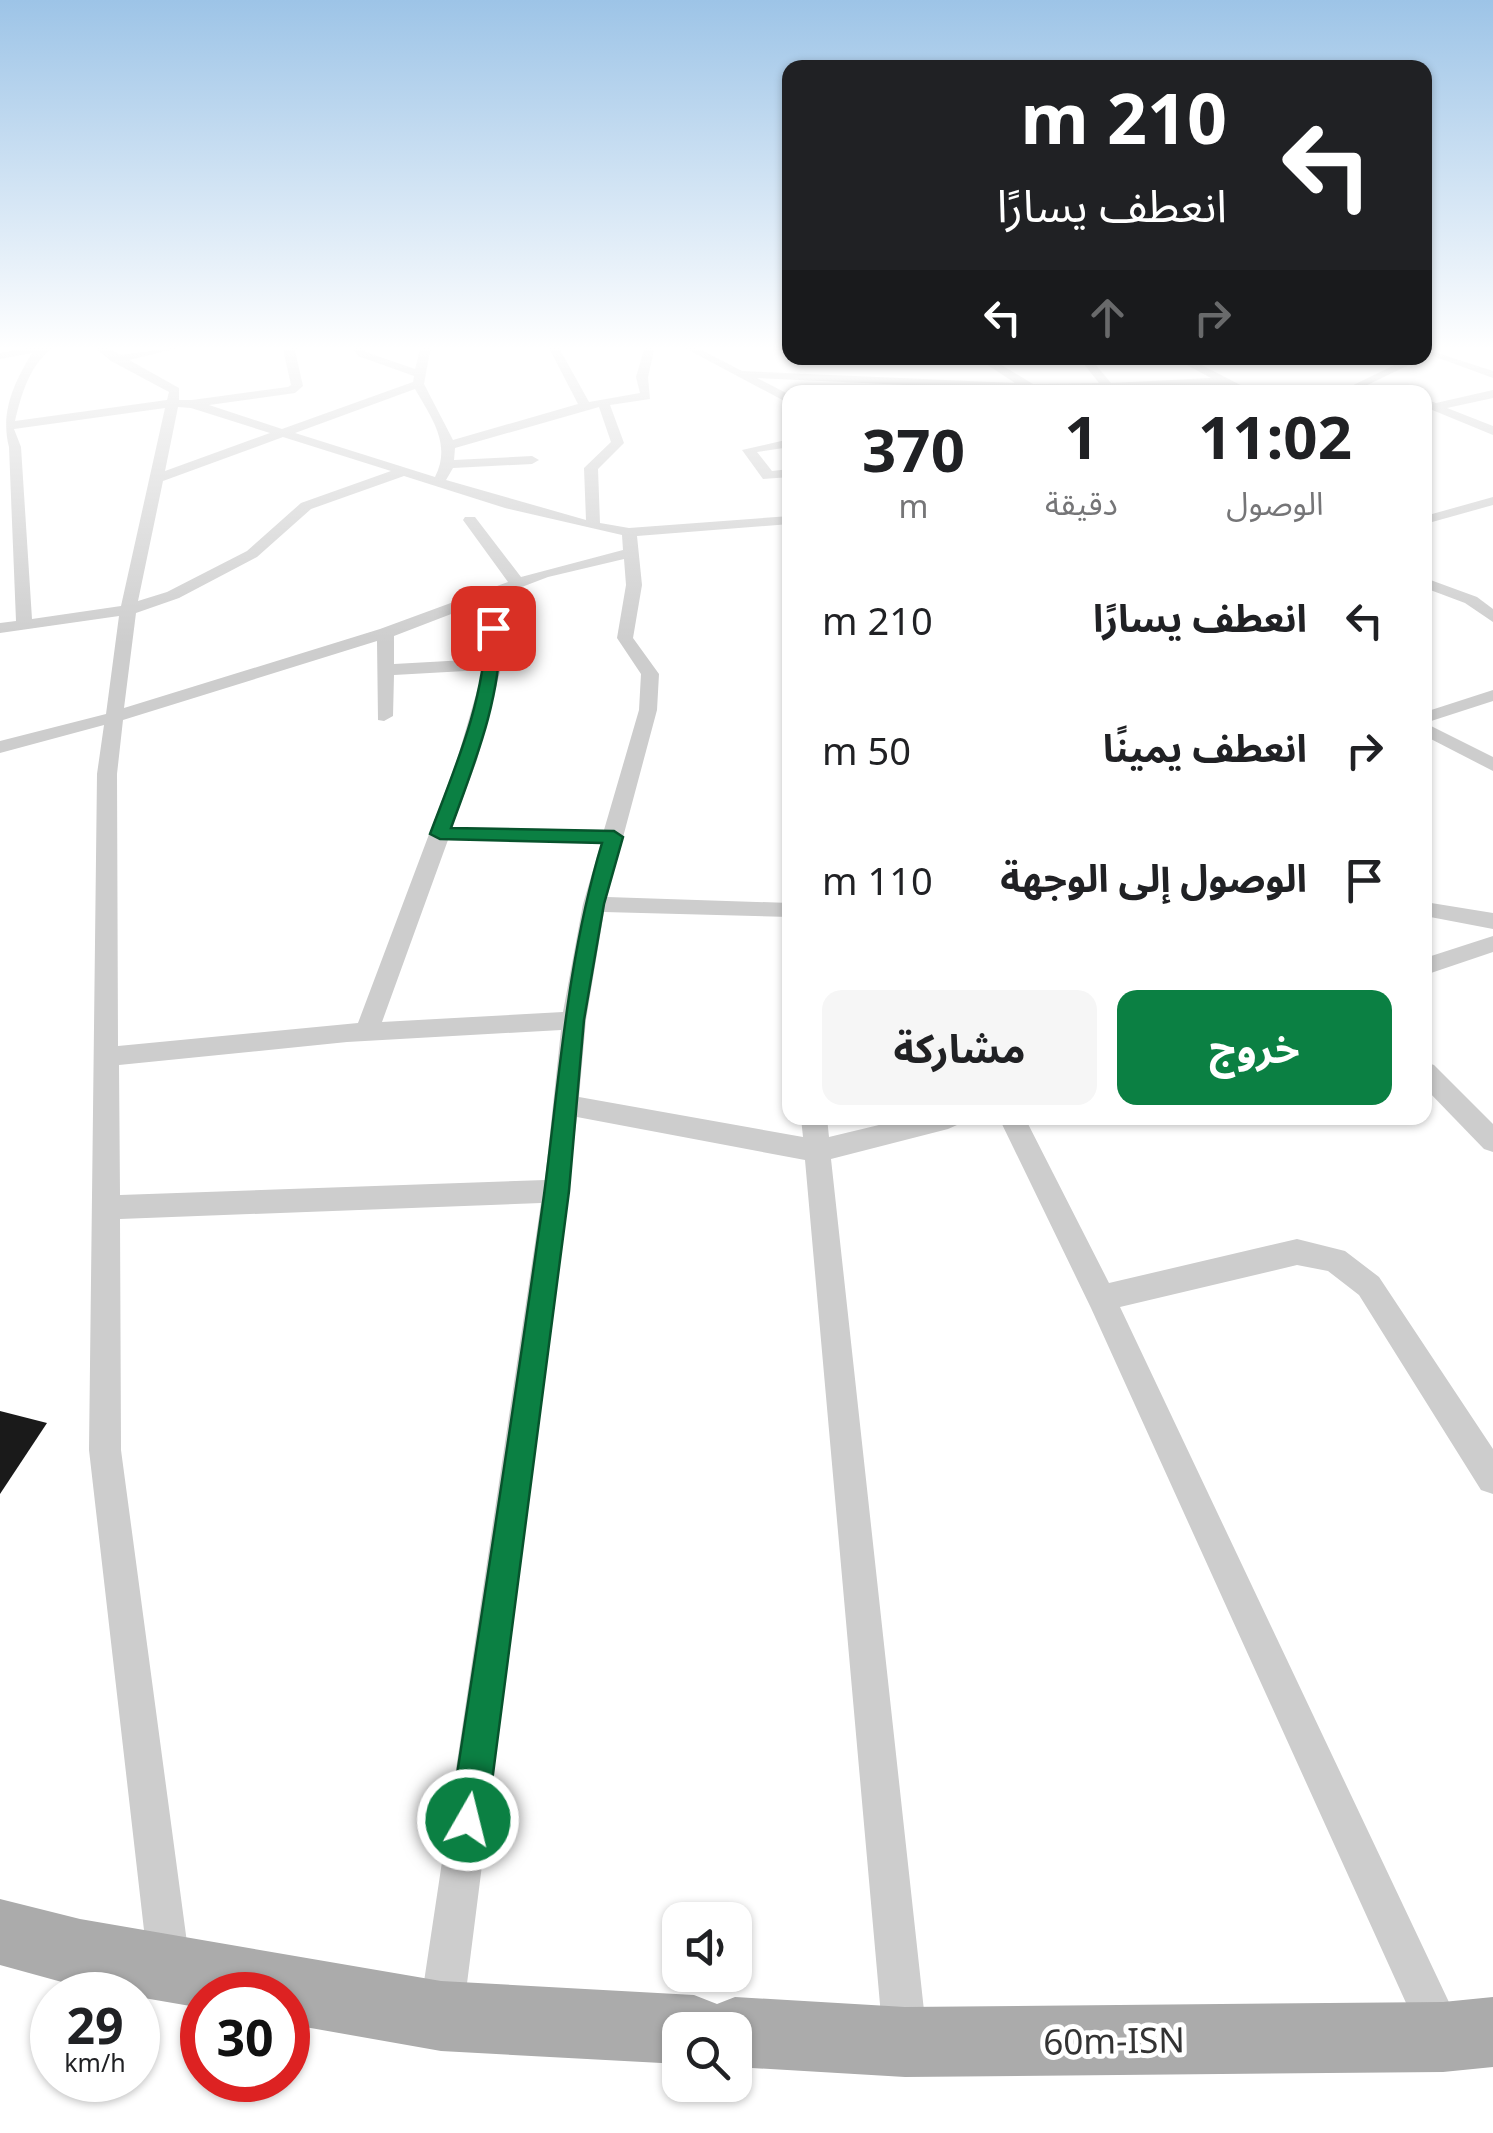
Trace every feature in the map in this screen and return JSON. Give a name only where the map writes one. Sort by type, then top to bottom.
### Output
[{"type":"main road","points":[[0,1932],[80,1953],[441,2016],[662,2028]]},
{"type":"main road","name":"60m-ISN","points":[[752,2033],[905,2042],[1468,2034]]},
{"type":"street","points":[[165,446],[128,610],[106,774],[105,1450],[170,1970]]},
{"type":"street","points":[[158,478],[253,446]]},
{"type":"street","points":[[319,446],[593,526],[629,532],[782,521]]},
{"type":"street","points":[[439,482],[451,464],[450,446]]},
{"type":"street","points":[[593,526],[590,468],[615,446]]},
{"type":"street","points":[[775,446],[749,450],[768,476],[782,474]]},
{"type":"street","points":[[7,447],[24,624]]},
{"type":"street","points":[[451,464],[532,460]]},
{"type":"street","points":[[0,628],[128,610],[172,594],[252,554],[306,506],[405,471]]},
{"type":"street","points":[[1432,518],[1493,502]]},
{"type":"street","points":[[470,520],[517,583]]},
{"type":"street","points":[[441,2016],[557,1191],[574,1020],[594,904],[648,710],[650,674],[624,638],[634,585],[629,532]]},
{"type":"street","points":[[0,747],[112,718],[386,633],[517,583],[632,552]]},
{"type":"street","points":[[1432,586],[1471,600],[1493,617]]},
{"type":"street","points":[[366,1032],[467,760],[493,664],[493,592]]},
{"type":"street","points":[[384,716],[386,633]]},
{"type":"street","points":[[388,670],[493,664]]},
{"type":"street","points":[[1432,716],[1493,696]]},
{"type":"street","points":[[1432,733],[1493,766]]},
{"type":"street","points":[[440,834],[614,837]]},
{"type":"street","points":[[594,904],[782,913]]},
{"type":"street","points":[[1432,910],[1493,920]]},
{"type":"street","points":[[1432,965],[1493,944]]},
{"type":"street","points":[[107,1057],[366,1032],[574,1020]]},
{"type":"street","points":[[1432,1079],[1493,1141]]},
{"type":"street","points":[[568,1105],[816,1134],[890,1125]]},
{"type":"street","points":[[1015,1125],[1468,2034]]},
{"type":"street","points":[[816,1134],[905,2042]]},
{"type":"street","points":[[108,1207],[557,1191]]},
{"type":"street","points":[[1101,1298],[1296,1252],[1335,1260],[1369,1286],[1493,1478]]},
{"type":"building","points":[[0,1411],[47,1423],[0,1494]]},
{"type":"route","points":[[468,1820],[557,1191],[574,1020],[594,904],[614,837],[440,834],[467,760],[493,664],[493,628]]}]
